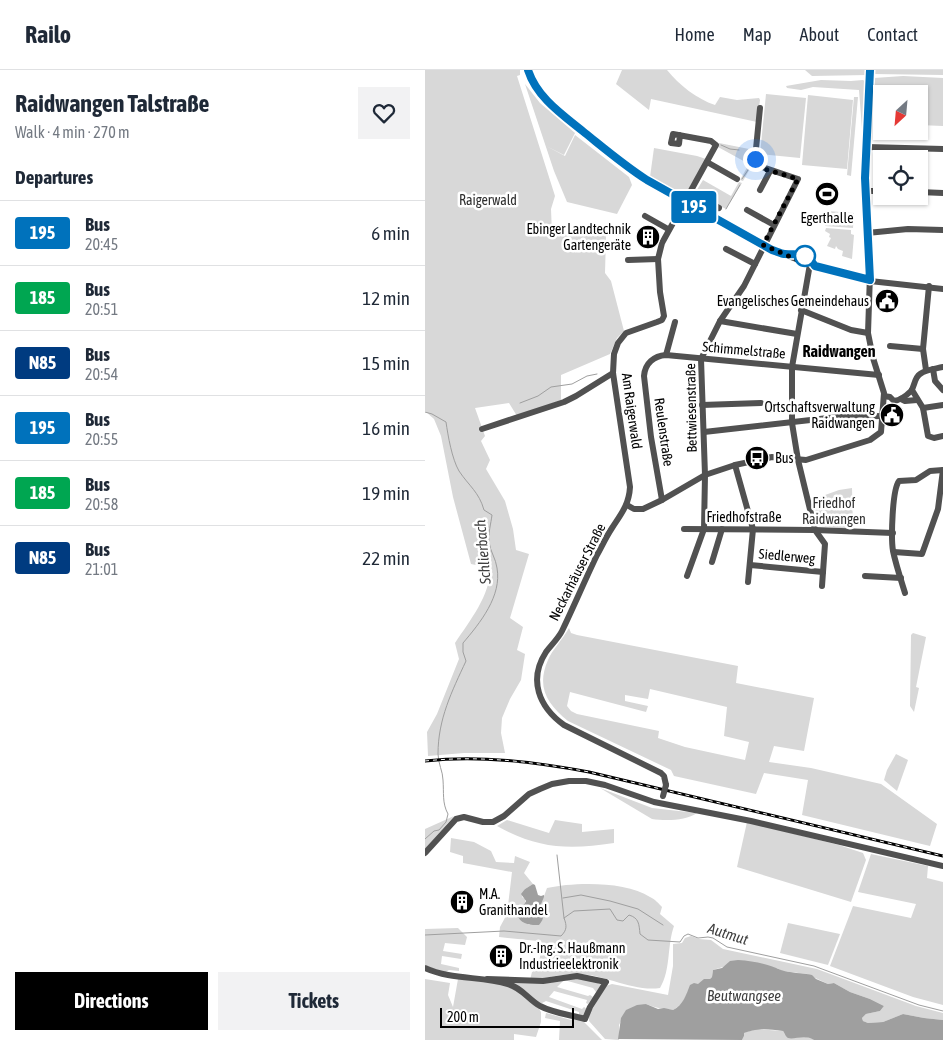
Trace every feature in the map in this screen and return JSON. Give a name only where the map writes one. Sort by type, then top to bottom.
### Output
[{"type":"street","points":[[528,70],[535,86],[546,100],[624,164],[647,180],[763,245],[836,273],[870,280],[943,288]]},
{"type":"street","points":[[627,505],[634,509],[643,509],[705,476],[735,465],[772,457],[798,460],[813,459],[875,438],[881,432],[884,396],[868,333],[870,280],[865,191],[870,70]]},
{"type":"street","points":[[760,190],[771,171],[758,167],[755,162],[761,108]]},
{"type":"street","name":"Am Raigerwald","points":[[627,505],[630,487],[613,373],[614,354],[621,338],[633,329],[662,320],[664,316],[658,259],[662,242],[715,147],[715,143],[711,141],[680,136]]},
{"type":"street","points":[[867,147],[943,150]]},
{"type":"street","points":[[707,162],[737,179]]},
{"type":"street","name":"Bettwiesenstraße","points":[[687,576],[704,529],[705,476],[701,359],[720,321],[744,286],[763,245],[798,179],[771,171]]},
{"type":"street","points":[[865,191],[873,191]]},
{"type":"street","points":[[690,192],[719,208]]},
{"type":"street","points":[[928,192],[943,193]]},
{"type":"street","points":[[747,210],[774,225]]},
{"type":"street","points":[[645,216],[668,229]]},
{"type":"street","points":[[867,233],[908,229],[943,230]]},
{"type":"street","points":[[726,249],[755,264]]},
{"type":"street","points":[[628,260],[658,259]]},
{"type":"street","points":[[809,264],[792,367],[792,423],[798,460],[815,530],[825,544],[822,586]]},
{"type":"street","points":[[929,286],[923,349],[935,381],[943,390]]},
{"type":"street","points":[[801,310],[851,330],[868,333]]},
{"type":"street","points":[[720,321],[797,334]]},
{"type":"street","points":[[667,355],[675,322]]},
{"type":"street","points":[[891,346],[923,349]]},
{"type":"street","name":"Schimmelstraße","points":[[667,355],[879,375]]},
{"type":"street","name":"Reulenstraße","points":[[662,500],[651,437],[644,376],[646,368],[652,359],[667,355]]},
{"type":"street","points":[[884,407],[892,406],[912,390],[918,376],[943,366]]},
{"type":"street","points":[[482,429],[563,402],[613,373]]},
{"type":"street","points":[[912,390],[923,408],[928,436],[934,438],[943,436]]},
{"type":"street","points":[[884,396],[905,401],[917,400]]},
{"type":"street","points":[[702,405],[761,403]]},
{"type":"street","points":[[923,408],[943,405]]},
{"type":"street","points":[[703,432],[837,417],[883,416]]},
{"type":"street","points":[[735,465],[753,530],[747,582]]},
{"type":"street","points":[[893,552],[922,554],[938,509],[943,470],[930,471],[916,480],[903,480],[897,484],[895,489],[893,552],[905,593]]},
{"type":"street","name":"Neckarhäuser Straße","points":[[627,505],[598,553],[561,633],[542,660],[537,675],[539,693],[543,704],[552,716],[558,720],[661,773],[664,776],[666,785],[661,800]]},
{"type":"street","name":"Friedhofstraße","points":[[685,529],[893,533]]},
{"type":"street","points":[[712,562],[722,529]]},
{"type":"street","name":"Siedlerweg","points":[[750,565],[823,572]]},
{"type":"street","points":[[865,576],[901,578]]},
{"type":"street","points":[[425,853],[456,819],[464,817],[483,822],[493,822],[504,816],[529,794],[552,784],[586,781],[605,785],[641,798],[661,800],[943,866]]},
{"type":"street","points":[[425,968],[447,975],[487,979],[543,982],[577,976],[606,982],[590,1007],[585,1019],[544,1008],[517,988],[487,979]]},
{"type":"green space","name":"Raigerwald","points":[[425,70],[520,70],[520,75],[517,76],[555,196],[551,209],[552,234],[562,225],[592,230],[606,236],[605,273],[611,281],[624,331],[617,338],[610,354],[561,375],[561,400],[517,416],[509,403],[475,408],[485,436],[481,441],[490,460],[486,469],[505,501],[513,529],[516,550],[529,554],[510,618],[523,627],[517,650],[525,654],[521,680],[502,718],[501,733],[505,753],[464,753],[428,756],[427,732],[437,714],[459,659],[455,643],[483,598],[490,579],[491,568],[471,564],[453,497],[441,436],[434,419],[425,411]]},
{"type":"green space","points":[[622,70],[667,70],[689,91],[715,105],[720,97],[737,100],[759,98],[757,122],[651,99],[649,110],[616,84]]},
{"type":"green space","points":[[805,70],[867,70],[867,75],[812,76]]},
{"type":"green space","points":[[873,70],[943,70],[943,75],[873,74]]},
{"type":"green space","points":[[903,76],[943,78],[943,126],[928,125],[928,85],[873,85],[873,123],[871,123],[873,80],[874,78]]},
{"type":"green space","points":[[821,80],[863,80],[867,83],[864,142],[859,90],[813,87],[801,90],[787,88],[786,86]]},
{"type":"green space","points":[[525,84],[540,103],[575,133],[564,155],[546,146],[565,156],[575,135],[629,177],[632,185],[617,214],[567,202],[554,171]]},
{"type":"green space","points":[[766,94],[806,98],[800,158],[760,154]]},
{"type":"green space","points":[[808,95],[853,100],[847,169],[802,165]]},
{"type":"green space","points":[[854,97],[858,97],[851,176],[847,175]]},
{"type":"green space","points":[[719,143],[754,150],[752,165],[743,181],[740,180],[749,164],[718,147]]},
{"type":"green space","points":[[654,148],[706,159],[685,195],[650,177]]},
{"type":"green space","points":[[703,180],[731,196],[739,182],[742,183],[726,209],[695,193]]},
{"type":"green space","points":[[827,211],[854,213],[853,228],[825,226]]},
{"type":"green space","points":[[826,228],[851,230],[851,234],[854,235],[852,259],[842,256],[843,251],[836,246],[835,249],[827,246],[831,238],[829,237],[830,234],[825,231]]},
{"type":"green space","name":"Friedhof Raidwangen","points":[[852,488],[853,529],[817,526],[814,499],[839,490]]},
{"type":"green space","points":[[569,628],[571,633],[577,635],[738,666],[736,683],[814,698],[804,751],[774,746],[769,762],[811,768],[881,784],[937,824],[930,846],[802,815],[808,780],[764,773],[756,794],[674,776],[671,770],[568,721],[549,701],[543,679],[550,656]],"holes":[[[650,689],[727,707],[724,736],[749,742],[745,760],[685,747],[658,738],[659,731],[577,714],[567,706],[570,692],[646,712],[648,706],[625,701],[625,695],[648,699]]]},
{"type":"green space","points":[[913,633],[926,637],[916,687],[919,688],[914,712],[910,706],[911,635]]},
{"type":"green space","points":[[896,754],[908,760],[897,791],[884,780]]},
{"type":"green space","points":[[600,788],[652,808],[697,813],[681,819],[652,819]]},
{"type":"green space","points":[[454,816],[425,849],[425,829]]},
{"type":"green space","points":[[507,820],[549,833],[555,820],[582,824],[582,832],[614,829],[614,843],[568,847],[540,843],[512,834],[497,826]]},
{"type":"green space","points":[[747,822],[839,845],[863,853],[866,860],[851,902],[737,867]]},
{"type":"green space","points":[[451,838],[474,842],[491,851],[496,862],[514,863],[515,856],[530,862],[524,873],[533,884],[525,889],[522,897],[525,899],[525,906],[520,914],[529,925],[544,914],[540,907],[547,888],[600,884],[628,888],[654,899],[662,907],[660,914],[674,926],[666,973],[660,988],[639,988],[598,977],[578,974],[530,980],[532,972],[538,968],[541,951],[538,941],[499,937],[500,927],[507,914],[512,872],[463,863],[463,856],[450,852]]},
{"type":"green space","points":[[871,854],[928,866],[927,878],[943,882],[943,1005],[913,997],[830,966],[853,906],[911,918],[916,904],[858,892]]},
{"type":"green space","points":[[788,923],[840,934],[828,965],[780,953]]},
{"type":"green space","points":[[458,928],[467,937],[465,945],[445,943],[443,951],[462,954],[461,959],[442,956],[441,964],[459,968],[459,971],[449,970],[444,973],[425,965],[425,929]]},
{"type":"green space","points":[[691,936],[711,940],[723,949],[817,969],[916,1006],[943,1013],[943,1020],[903,1014],[883,1022],[868,1023],[863,1021],[862,1018],[866,1014],[880,1011],[884,1006],[834,983],[828,984],[807,974],[782,971],[777,968],[726,966],[713,970],[710,979],[688,991],[682,1002],[673,1010],[646,1004],[624,1015],[619,1025],[619,1040],[605,1039],[589,1021],[589,1015],[606,986],[612,984],[668,995],[673,966],[673,944],[682,943],[685,938]]},
{"type":"green space","points":[[562,978],[589,979],[602,985],[599,991],[596,992],[593,988],[564,980],[557,987],[590,995],[593,997],[588,1004],[586,1003],[587,1000],[554,991],[549,997],[582,1009],[584,1007],[587,1009],[583,1016],[579,1015],[579,1012],[546,1001],[540,1004],[508,983]]},
{"type":"green space","points":[[425,979],[450,983],[448,995],[453,1007],[458,979],[496,983],[512,987],[537,1006],[541,1012],[541,1022],[536,1037],[514,1034],[514,1040],[425,1040]]},
{"type":"green space","points":[[546,1013],[571,1020],[574,1018],[583,1021],[602,1040],[559,1040],[560,1021],[545,1018]]},
{"type":"green space","points":[[756,1029],[783,1031],[790,1035],[807,1037],[814,1040],[742,1040],[743,1033]]},
{"type":"water","points":[[533,884],[538,895],[544,895],[540,907],[543,918],[539,925],[530,925],[518,917],[526,901],[521,894]]},
{"type":"water","name":"Beutwangsee","points":[[738,960],[760,963],[788,972],[812,975],[816,979],[828,984],[834,983],[884,1006],[880,1011],[866,1014],[862,1018],[863,1021],[868,1023],[883,1022],[903,1014],[943,1020],[943,1040],[814,1040],[807,1037],[788,1038],[783,1031],[763,1029],[744,1033],[742,1040],[618,1039],[621,1018],[626,1010],[637,1005],[646,1004],[658,1009],[673,1010],[682,1003],[690,985],[698,984],[704,979],[710,979],[713,970],[722,968],[730,961]]},
{"type":"waterway","points":[[721,145],[739,150]]},
{"type":"waterway","points":[[742,179],[750,167],[750,157]]},
{"type":"waterway","points":[[726,209],[740,185]]},
{"type":"waterway","points":[[520,403],[538,396],[551,387],[572,384],[587,376],[597,374]]},
{"type":"waterway","name":"Schlierbach","points":[[425,412],[446,422],[454,460],[459,471],[477,494],[484,510],[492,515],[489,542],[498,578],[493,599],[483,618],[463,643],[466,661],[447,706],[440,729],[438,757],[443,777],[444,802],[448,814],[446,822],[439,830],[434,831],[425,839]]},
{"type":"waterway","points":[[557,855],[564,918]]},
{"type":"waterway","points":[[563,898],[581,895],[610,901],[638,909],[663,925]]},
{"type":"waterway","name":"Autmut","points":[[425,935],[504,931],[561,936],[566,928],[564,918],[574,911],[610,909],[617,920],[623,921],[629,915],[635,918],[639,924],[640,934],[648,940],[680,942],[688,934],[698,938],[713,938],[727,947],[814,966],[919,1005],[943,1011]]},
{"type":"railway","points":[[425,761],[487,759],[548,765],[589,772],[943,856]]},
{"type":"bus line","name":"195","points":[[528,70],[529,76],[546,100],[631,170],[647,180],[772,250],[783,254],[799,254],[807,257],[815,266],[836,273],[870,280],[865,204],[870,70]]},
{"type":"place","name":"Egerthalle","points":[[827,194]]},
{"type":"place","name":"Ebinger Landtechnik Gartengeräte","points":[[648,237]]},
{"type":"place","name":"Evangelisches Gemeindehaus","points":[[887,301]]},
{"type":"place","name":"Ortschaftsverwaltung Raidwangen","points":[[892,415]]},
{"type":"place","name":"Bus","points":[[757,458]]},
{"type":"place","name":"M.A. Granithandel","points":[[462,902]]},
{"type":"place","name":"Dr.-Ing. S. Haußmann Industrieelektronik","points":[[501,956]]},
{"type":"district","name":"Raidwangen","points":[[839,351]]},
{"type":"route","points":[[755,159],[755,165],[758,167],[798,179],[784,209],[763,245],[805,263],[805,256]]}]
